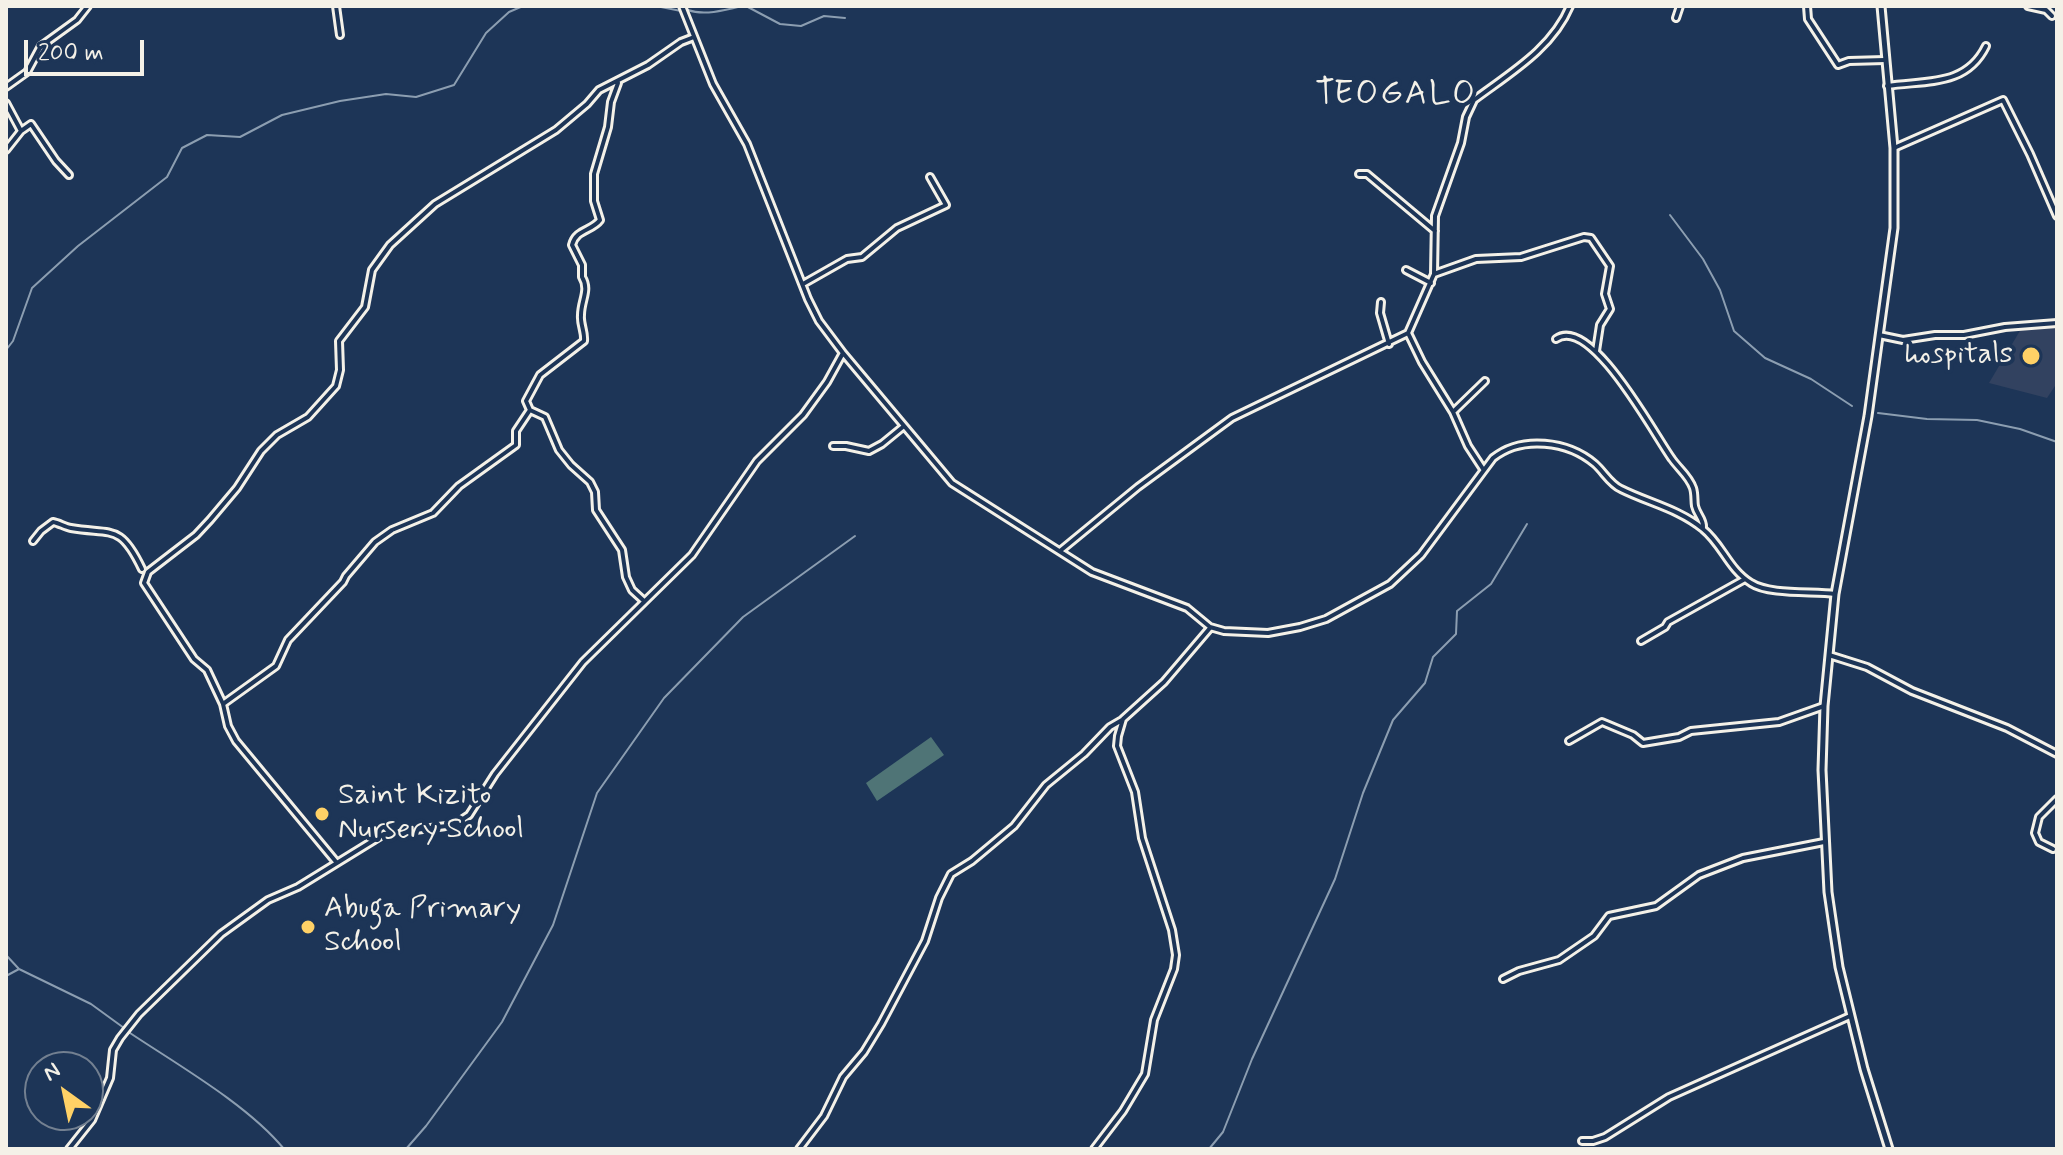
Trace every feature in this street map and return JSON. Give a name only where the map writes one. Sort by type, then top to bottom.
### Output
[{"type":"main road","points":[[1881,6],[1894,148],[1893,241],[1868,416],[1835,594],[1824,706],[1822,770],[1831,920],[1850,1016],[1889,1149]]},
{"type":"street","points":[[6,87],[27,72],[41,46],[77,20],[88,6]]},
{"type":"street","points":[[336,6],[340,35]]},
{"type":"street","points":[[682,6],[713,84],[747,144],[819,321],[952,483],[1092,572],[1187,608],[1210,627],[1234,633],[1281,632],[1326,619],[1390,584],[1413,564],[1483,469],[1507,448],[1528,444],[1550,445],[1588,460],[1621,489],[1673,510],[1703,528],[1727,561],[1757,587],[1835,594]]},
{"type":"street","points":[[1060,551],[1118,502],[1232,418],[1408,333],[1434,274],[1435,216],[1474,100],[1538,51],[1558,28],[1570,6]]},
{"type":"street","points":[[1676,18],[1680,6]]},
{"type":"street","points":[[1807,6],[1808,19],[1838,65],[1849,61],[1885,60]]},
{"type":"street","points":[[2028,6],[2046,10],[2052,16]]},
{"type":"street","points":[[337,863],[236,741],[207,669],[191,656],[144,583],[145,578],[148,572],[196,535],[237,488],[261,451],[277,435],[308,417],[336,386],[340,370],[339,341],[365,307],[372,270],[390,245],[435,204],[556,130],[599,90],[694,37]]},
{"type":"street","points":[[1887,86],[1956,76],[1977,62],[1986,46]]},
{"type":"street","points":[[619,80],[594,174],[594,201],[600,220],[579,233],[572,245],[582,265],[585,281],[586,295],[581,313],[584,341],[540,375],[526,401],[530,410],[545,417],[559,450],[590,482],[595,492],[596,510],[622,550],[626,577],[632,590],[644,601]]},
{"type":"street","points":[[1894,148],[2003,100],[2057,216]]},
{"type":"street","points":[[6,103],[21,131]]},
{"type":"street","points":[[6,150],[31,124],[69,175]]},
{"type":"street","points":[[1359,174],[1367,174],[1435,231]]},
{"type":"street","points":[[803,284],[847,259],[862,257],[897,228],[946,205],[930,177]]},
{"type":"street","points":[[1434,274],[1476,259],[1521,257],[1584,237],[1591,238],[1610,266],[1605,294],[1610,309],[1600,325],[1596,351]]},
{"type":"street","points":[[1406,270],[1431,283]]},
{"type":"street","points":[[1381,302],[1380,313],[1389,344]]},
{"type":"street","points":[[1879,335],[1903,340],[2057,323]]},
{"type":"street","points":[[1408,333],[1483,469]]},
{"type":"street","points":[[1556,339],[1565,334],[1571,335],[1596,351],[1637,402],[1673,461],[1686,474],[1694,490],[1695,508],[1703,521],[1703,528]]},
{"type":"street","points":[[69,1149],[88,1128],[103,1096],[115,1046],[139,1014],[221,934],[268,900],[298,887],[384,834],[436,828],[464,820],[495,774],[583,662],[692,555],[757,461],[803,415],[843,353]]},
{"type":"street","points":[[1453,412],[1485,381]]},
{"type":"street","points":[[223,704],[276,666],[288,640],[343,582],[375,542],[392,530],[433,513],[459,486],[516,445],[518,426],[530,410]]},
{"type":"street","points":[[833,446],[869,451],[904,426]]},
{"type":"street","points":[[33,541],[53,522],[68,528],[109,530],[130,548],[145,578]]},
{"type":"street","points":[[142,569],[148,572]]},
{"type":"street","points":[[1641,641],[1668,622],[1745,579]]},
{"type":"street","points":[[799,1149],[824,1116],[843,1077],[864,1052],[881,1024],[925,941],[939,898],[951,874],[1014,826],[1046,785],[1179,666],[1210,627]]},
{"type":"street","points":[[1829,655],[1867,667],[1924,696],[2007,728],[2057,754]]},
{"type":"street","points":[[1569,741],[1602,722],[1647,743],[1679,737],[1691,731],[1779,722],[1824,706]]},
{"type":"street","points":[[1094,1149],[1145,1074],[1154,1020],[1174,969],[1176,955],[1172,930],[1142,838],[1135,792],[1117,746],[1123,719]]},
{"type":"street","points":[[2053,849],[2039,842],[2035,833],[2039,817],[2057,799]]},
{"type":"street","points":[[1503,979],[1519,971],[1559,960],[1594,936],[1611,915],[1656,906],[1689,881],[1713,869],[1743,858],[1824,842]]},
{"type":"street","points":[[1582,1141],[1605,1137],[1669,1097],[1850,1016]]},
{"type":"shaded area","name":"hospitals","points":[[2057,325],[2057,383],[2047,398],[1989,383],[2021,329]]},
{"type":"green space","points":[[931,737],[944,755],[877,801],[866,783]]},
{"type":"waterway","points":[[6,350],[13,341],[32,288],[78,246],[167,177],[182,148],[207,135],[240,137],[282,115],[340,101],[386,94],[416,97],[454,85],[486,33],[509,12],[523,6]]},
{"type":"waterway","points":[[656,6],[681,11]]},
{"type":"waterway","points":[[688,10],[722,11],[742,6]]},
{"type":"waterway","points":[[746,6],[780,24],[801,26],[824,16],[845,18]]},
{"type":"waterway","points":[[1670,215],[1703,259],[1720,290],[1734,331],[1765,358],[1811,379],[1852,406]]},
{"type":"waterway","points":[[1878,413],[1927,419],[1977,420],[2020,429],[2057,442]]},
{"type":"waterway","points":[[1209,1149],[1223,1132],[1252,1059],[1335,879],[1363,793],[1393,720],[1425,683],[1433,657],[1456,634],[1457,611],[1491,584],[1527,524]]},
{"type":"waterway","points":[[406,1149],[502,1022],[553,925],[597,793],[664,698],[743,617],[855,536]]},
{"type":"waterway","points":[[6,955],[19,969],[91,1004],[124,1028]]},
{"type":"waterway","points":[[6,976],[19,969]]},
{"type":"waterway","points":[[130,1033],[232,1101],[284,1149]]},
{"type":"place","name":"hospitals","points":[[2031,356]]},
{"type":"place","name":"Saint Kizito Nursery School","points":[[322,814]]},
{"type":"place","name":"Abuga Primary School","points":[[308,927]]},
{"type":"district","name":"TEOGALO","points":[[1396,96]]}]
